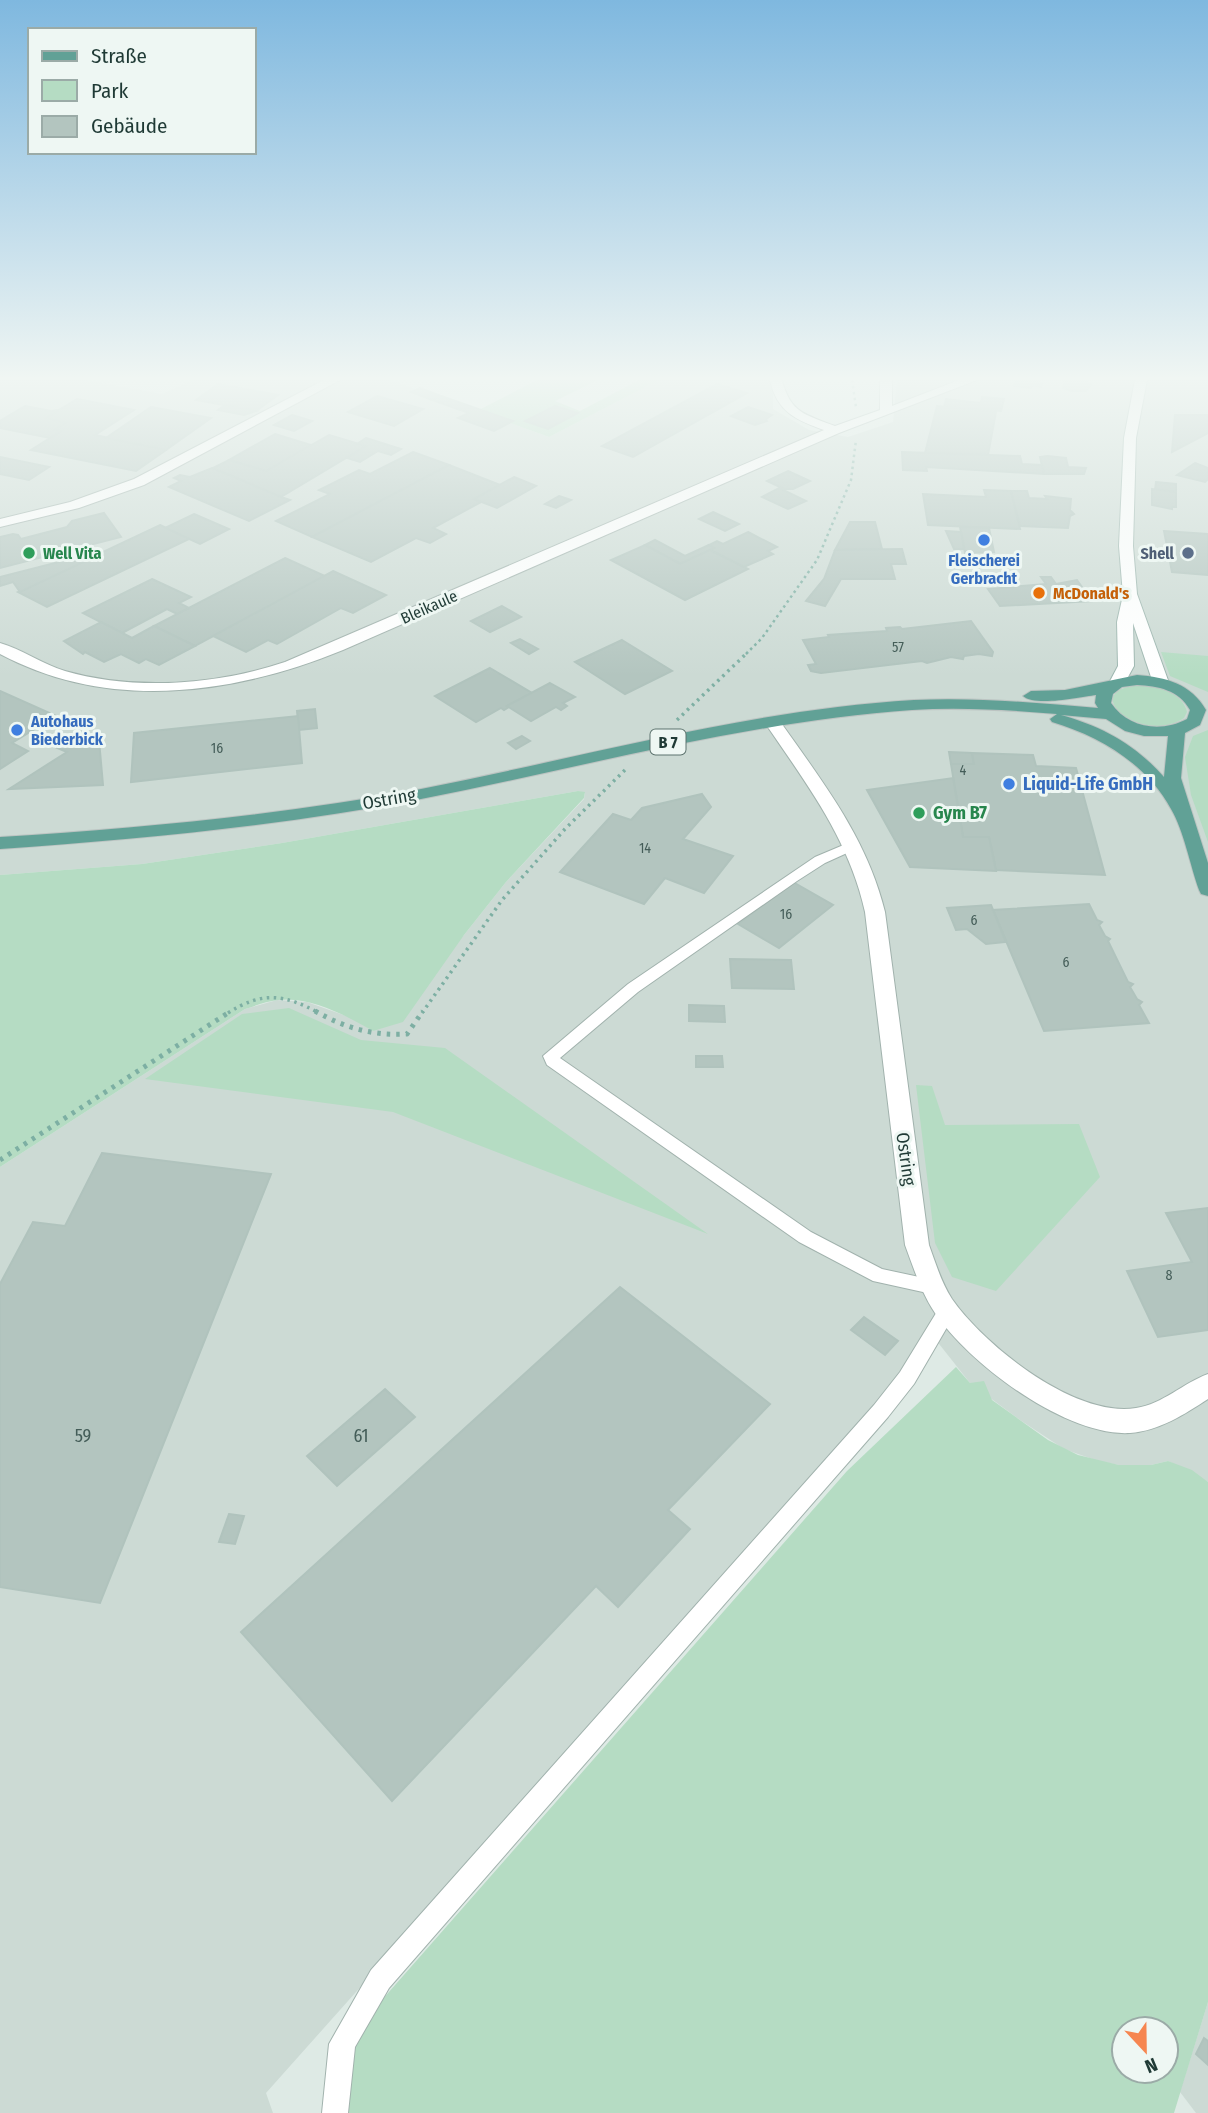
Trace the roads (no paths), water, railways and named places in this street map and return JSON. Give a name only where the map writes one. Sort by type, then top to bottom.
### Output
[{"type":"main road","name":"B 7","points":[[916,705],[961,697],[1056,696],[1137,680],[1161,683],[1190,698],[1208,698]]},
{"type":"main road","points":[[1110,714],[1103,703],[1105,692],[1113,685]]},
{"type":"main road","points":[[1190,698],[1203,715],[1187,727],[1177,730],[1172,778],[1208,890]]},
{"type":"main road","name":"B 7","points":[[916,705],[1009,706],[1110,714],[1135,728],[1157,732],[1177,730]]},
{"type":"main road","name":"Ostring","points":[[0,843],[180,830],[317,812],[773,723],[837,712],[916,705]]},
{"type":"main road","points":[[1009,706],[1080,725],[1115,740],[1145,765],[1180,808]]},
{"type":"main road","points":[[1135,728],[1172,778]]},
{"type":"street","points":[[0,523],[74,505],[145,479]]},
{"type":"street","name":"Bleikaule","points":[[0,648],[22,662],[54,675],[98,684],[153,687],[258,675],[338,647],[722,479]]},
{"type":"street","points":[[1113,685],[1126,666],[1125,622],[1130,594],[1126,543],[1128,479]]},
{"type":"street","points":[[1130,594],[1161,683]]},
{"type":"street","name":"Ostring","points":[[773,723],[853,845],[869,884],[875,912],[917,1245],[932,1286],[947,1311],[979,1347],[1049,1397],[1081,1412],[1121,1421],[1156,1415],[1208,1385]]},
{"type":"lane","points":[[853,845],[820,860],[792,878],[633,988],[551,1056],[553,1061],[805,1237],[879,1276],[932,1286]]},
{"type":"lane","points":[[335,2113],[342,2044],[380,1979],[881,1411],[907,1378],[947,1311]]},
{"type":"place","name":"Fleischerei Gerbracht","points":[[984,540]]},
{"type":"place","name":"Well Vita","points":[[29,553]]},
{"type":"place","name":"Shell","points":[[1188,553]]},
{"type":"place","name":"McDonald's","points":[[1039,593]]},
{"type":"place","name":"Autohaus Biederbick","points":[[17,730]]},
{"type":"place","name":"Liquid-Life GmbH","points":[[1009,784]]},
{"type":"place","name":"Gym B7","points":[[919,813]]}]
